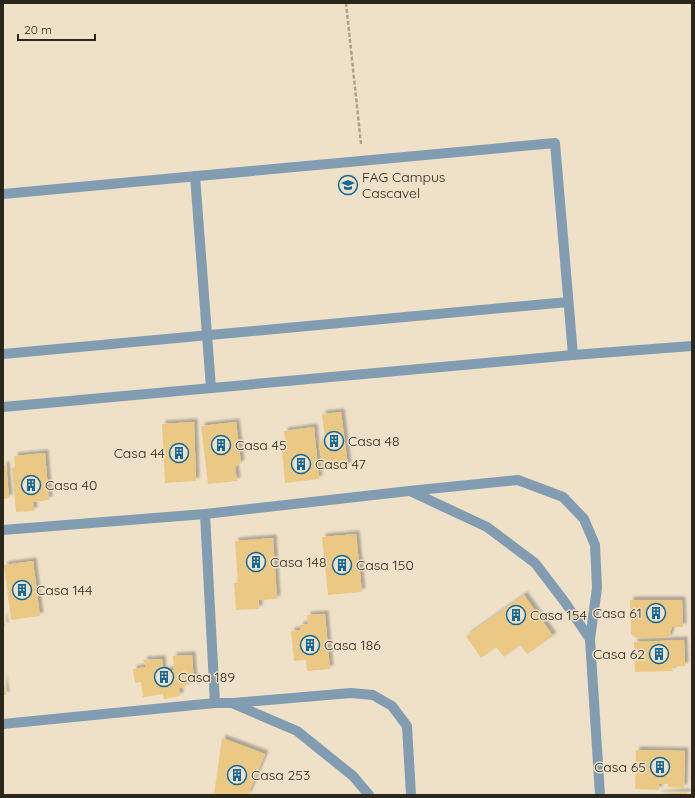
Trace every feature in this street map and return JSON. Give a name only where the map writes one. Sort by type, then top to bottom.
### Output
[{"type":"street","points":[[3,194],[555,143],[573,355]]},
{"type":"street","points":[[195,176],[211,388]]},
{"type":"street","points":[[3,354],[568,302]]},
{"type":"street","points":[[3,407],[573,355],[692,346]]},
{"type":"street","points":[[3,530],[205,514],[409,490],[518,480],[563,497],[584,519],[595,546],[597,588],[590,639],[600,795]]},
{"type":"street","points":[[409,490],[488,527],[535,563],[564,601],[590,639]]},
{"type":"street","points":[[205,514],[215,703]]},
{"type":"street","points":[[3,724],[215,703],[233,703],[351,693],[373,696],[392,706],[406,726],[411,795]]},
{"type":"street","points":[[233,703],[298,731],[353,776],[369,795]]},
{"type":"path","points":[[346,3],[363,161]]},
{"type":"building","name":"Casa 48","points":[[341,412],[348,466],[323,469],[319,443],[325,439],[322,414]]},
{"type":"building","name":"Casa 44","points":[[194,422],[196,481],[165,483],[162,424]]},
{"type":"building","name":"Casa 45","points":[[236,422],[241,463],[235,467],[237,481],[208,484],[201,426]]},
{"type":"building","name":"Casa 47","points":[[314,427],[319,479],[285,483],[282,449],[286,449],[284,431]]},
{"type":"building","name":"Casa 40","points":[[45,453],[49,500],[33,502],[34,511],[16,512],[12,469],[15,466],[14,456]]},
{"type":"building","points":[[3,465],[6,465],[9,498],[3,499]]},
{"type":"building","name":"Casa 150","points":[[356,534],[362,592],[328,595],[322,537]]},
{"type":"building","name":"Casa 148","points":[[273,538],[277,599],[259,600],[259,609],[236,610],[234,583],[238,583],[235,541]]},
{"type":"building","name":"Casa 144","points":[[33,561],[40,616],[11,620],[4,565]]},
{"type":"building","name":"Casa 154","points":[[524,595],[553,636],[527,654],[520,645],[504,657],[496,647],[481,658],[466,636]]},
{"type":"building","name":"Casa 61","points":[[630,600],[682,600],[683,627],[672,627],[669,638],[636,638],[631,634]]},
{"type":"building","name":"Casa 186","points":[[325,614],[330,669],[307,671],[306,660],[294,661],[291,631],[300,630],[300,625],[308,624],[307,615]]},
{"type":"building","points":[[3,615],[5,626],[3,626]]},
{"type":"building","name":"Casa 62","points":[[684,640],[685,666],[672,667],[673,671],[635,672],[634,642]]},
{"type":"building","name":"Casa 189","points":[[192,655],[194,682],[188,683],[185,687],[179,688],[180,696],[164,699],[163,694],[143,697],[141,682],[135,683],[133,669],[146,667],[143,660],[162,659],[163,671],[174,670],[173,656]]},
{"type":"building","points":[[3,677],[6,695],[3,695]]},
{"type":"building","name":"Casa 253","points":[[222,738],[265,754],[248,795],[214,795]]},
{"type":"building","name":"Casa 65","points":[[636,750],[685,751],[684,788],[668,787],[668,784],[659,784],[659,790],[635,789]]},
{"type":"building","points":[[687,792],[687,795],[659,795],[659,794]]},
{"type":"place","name":"FAG Campus Cascavel","points":[[348,185]]},
{"type":"place","name":"Casa 48","points":[[334,441]]},
{"type":"place","name":"Casa 45","points":[[221,445]]},
{"type":"place","name":"Casa 44","points":[[179,453]]},
{"type":"place","name":"Casa 47","points":[[301,464]]},
{"type":"place","name":"Casa 40","points":[[31,485]]},
{"type":"place","name":"Casa 148","points":[[256,562]]},
{"type":"place","name":"Casa 150","points":[[342,565]]},
{"type":"place","name":"Casa 144","points":[[22,590]]},
{"type":"place","name":"Casa 61","points":[[656,613]]},
{"type":"place","name":"Casa 154","points":[[516,615]]},
{"type":"place","name":"Casa 186","points":[[310,645]]},
{"type":"place","name":"Casa 62","points":[[659,654]]},
{"type":"place","name":"Casa 189","points":[[164,677]]},
{"type":"place","name":"Casa 65","points":[[660,767]]},
{"type":"place","name":"Casa 253","points":[[237,775]]}]
